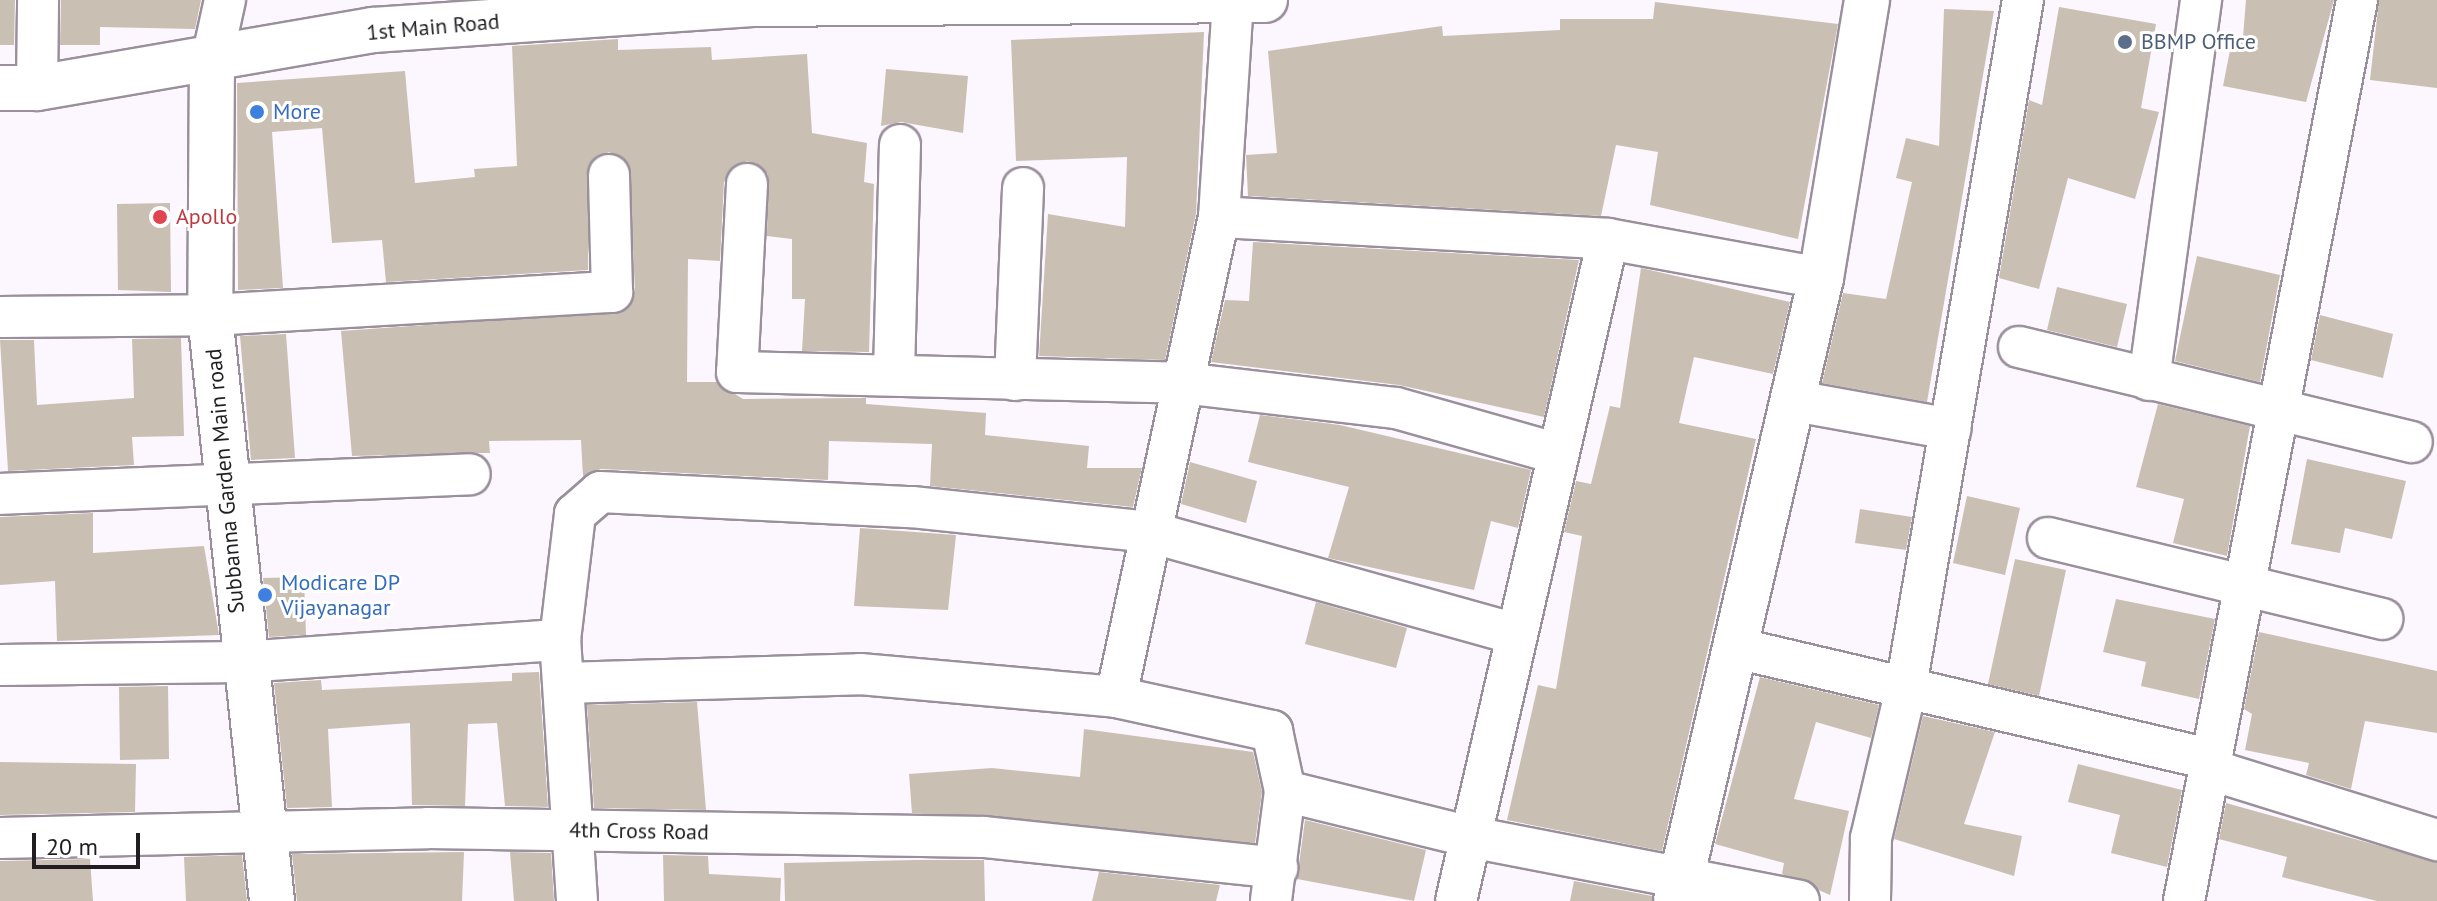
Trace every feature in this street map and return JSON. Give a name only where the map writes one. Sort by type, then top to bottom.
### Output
[{"type":"street","name":"1st Main Road","points":[[38,0],[19,88],[212,59],[373,30],[752,4],[1244,0]]},
{"type":"street","points":[[212,59],[225,0]]},
{"type":"street","points":[[1116,697],[1219,217],[1244,0]]},
{"type":"street","points":[[1679,890],[1795,401],[1821,278],[1867,0]]},
{"type":"street","points":[[1870,901],[1871,838],[1905,693],[2023,0]]},
{"type":"street","points":[[2149,380],[2201,0]]},
{"type":"street","points":[[2184,901],[2357,0]]},
{"type":"street","name":"Subbanna Garden Main road","points":[[212,59],[210,315],[242,662],[272,901]]},
{"type":"street","points":[[894,373],[900,145]]},
{"type":"street","points":[[0,317],[210,315],[612,292],[609,175]]},
{"type":"street","points":[[747,184],[737,372],[894,373],[1015,380],[1182,383],[1396,408],[1555,453]]},
{"type":"street","points":[[1015,380],[1023,188]]},
{"type":"street","points":[[1219,217],[1608,239],[1821,278]]},
{"type":"street","points":[[1456,901],[1555,453],[1608,239]]},
{"type":"street","points":[[2019,347],[2412,442]]},
{"type":"street","points":[[1795,401],[1950,429]]},
{"type":"street","points":[[0,494],[470,474]]},
{"type":"street","points":[[577,901],[575,829],[560,640],[575,514],[600,492],[912,507],[1150,532],[1516,634]]},
{"type":"street","points":[[2048,538],[2246,590],[2382,619]]},
{"type":"street","points":[[0,665],[242,662],[560,640]]},
{"type":"street","points":[[1736,648],[1905,693],[2212,765],[2437,840]]},
{"type":"street","points":[[564,683],[860,674],[1116,697],[1272,731],[1285,791],[1274,885]]},
{"type":"street","points":[[1285,791],[1679,890],[1799,901]]},
{"type":"street","name":"4th Cross Road","points":[[0,838],[575,829],[984,837],[1274,885]]},
{"type":"building","points":[[0,0],[15,0],[14,45],[0,45]]},
{"type":"building","points":[[61,0],[201,0],[195,29],[100,27],[100,45],[60,45]]},
{"type":"building","points":[[2246,0],[2334,0],[2306,102],[2223,86],[2233,35],[2243,37]]},
{"type":"building","points":[[2379,0],[2437,0],[2437,88],[2370,80]]},
{"type":"building","points":[[1655,2],[1838,24],[1798,239],[1650,205],[1658,152],[1616,145],[1601,216],[1248,196],[1246,155],[1277,153],[1268,51],[1442,26],[1443,36],[1560,30],[1560,19],[1653,19]]},
{"type":"building","points":[[2059,7],[2156,24],[2141,108],[2159,112],[2135,199],[2068,178],[2039,289],[1999,278],[2029,100],[2042,105]]},
{"type":"building","points":[[1944,9],[1994,11],[1927,402],[1822,383],[1843,293],[1886,299],[1912,182],[1896,178],[1906,138],[1939,146]]},
{"type":"building","points":[[1204,32],[1196,214],[1165,360],[1039,356],[1048,214],[1125,227],[1127,157],[1016,161],[1011,40]]},
{"type":"building","points":[[618,39],[618,50],[711,47],[712,60],[807,54],[812,133],[867,143],[864,182],[874,184],[869,352],[802,351],[805,299],[792,299],[792,239],[767,236],[768,174],[747,161],[724,182],[720,261],[688,259],[687,382],[716,382],[743,399],[866,398],[866,404],[986,413],[985,435],[1089,446],[1087,468],[1142,468],[1133,507],[930,486],[932,444],[829,441],[828,480],[601,469],[583,476],[581,440],[489,441],[490,453],[352,456],[341,331],[625,311],[635,291],[629,164],[609,152],[589,165],[588,270],[386,282],[382,240],[332,243],[322,128],[272,132],[283,288],[238,290],[237,83],[405,71],[415,183],[475,177],[474,169],[517,166],[512,46]]},
{"type":"building","points":[[886,69],[968,76],[963,133],[901,122],[881,126]]},
{"type":"building","points":[[170,203],[171,292],[118,290],[117,204]]},
{"type":"building","points":[[1253,242],[1579,260],[1544,417],[1399,385],[1211,362],[1225,300],[1249,301]]},
{"type":"building","points":[[2197,256],[2280,275],[2260,382],[2175,361]]},
{"type":"building","points":[[1641,268],[1790,302],[1773,374],[1694,357],[1679,423],[1756,439],[1662,851],[1507,820],[1538,685],[1556,689],[1582,536],[1564,532],[1576,481],[1591,484],[1610,406],[1620,408]]},
{"type":"building","points":[[2057,287],[2127,304],[2117,347],[2047,330]]},
{"type":"building","points":[[2320,315],[2393,334],[2383,378],[2311,360]]},
{"type":"building","points":[[286,334],[295,458],[251,460],[240,336]]},
{"type":"building","points":[[181,338],[184,436],[132,437],[134,465],[8,471],[0,340],[34,340],[37,405],[134,398],[132,339]]},
{"type":"building","points":[[2158,404],[2250,426],[2227,556],[2173,543],[2184,499],[2136,487]]},
{"type":"building","points":[[1260,415],[1340,425],[1531,470],[1518,528],[1491,521],[1474,590],[1328,558],[1349,487],[1248,462]]},
{"type":"building","points":[[2307,459],[2406,481],[2392,539],[2345,528],[2340,553],[2291,544]]},
{"type":"building","points":[[1190,462],[1257,481],[1246,523],[1181,504]]},
{"type":"building","points":[[1967,496],[2020,508],[2005,575],[1953,563]]},
{"type":"building","points":[[1860,509],[1912,517],[1906,550],[1855,543]]},
{"type":"building","points":[[93,513],[93,553],[204,546],[219,635],[57,641],[55,581],[0,585],[0,517]]},
{"type":"building","points":[[860,528],[956,535],[948,610],[854,606]]},
{"type":"building","points":[[2015,559],[2066,570],[2039,696],[1988,684]]},
{"type":"building","points":[[304,577],[306,635],[269,637],[263,578]]},
{"type":"building","points":[[2116,599],[2215,619],[2199,699],[2141,686],[2146,662],[2103,652]]},
{"type":"building","points":[[1316,602],[1407,628],[1396,668],[1305,644]]},
{"type":"building","points":[[2259,632],[2437,671],[2437,733],[2365,721],[2351,789],[2306,775],[2309,763],[2245,750],[2252,714],[2244,709]]},
{"type":"building","points":[[539,672],[548,807],[505,806],[497,723],[468,724],[465,806],[412,805],[410,723],[328,729],[332,807],[287,808],[274,683],[321,680],[322,690],[512,681],[512,673]]},
{"type":"building","points":[[1760,677],[1879,705],[1871,738],[1816,722],[1794,799],[1849,811],[1830,895],[1782,874],[1784,863],[1715,844]]},
{"type":"building","points":[[168,686],[169,759],[120,760],[119,687]]},
{"type":"building","points":[[697,702],[706,810],[594,808],[587,705]]},
{"type":"building","points":[[1923,716],[1995,732],[1964,824],[2022,836],[2014,876],[1894,839]]},
{"type":"building","points":[[1084,729],[1253,752],[1262,792],[1255,843],[912,813],[909,774],[992,768],[1080,777]]},
{"type":"building","points":[[0,762],[136,764],[135,812],[0,815]]},
{"type":"building","points":[[2078,764],[2182,790],[2167,867],[2111,853],[2120,815],[2068,802]]},
{"type":"building","points":[[2226,803],[2437,862],[2437,901],[2377,901],[2282,877],[2287,857],[2219,839]]},
{"type":"building","points":[[1305,820],[1426,850],[1414,901],[1297,879]]},
{"type":"building","points":[[464,852],[462,901],[297,901],[292,854]]},
{"type":"building","points":[[510,852],[551,853],[554,901],[514,901]]},
{"type":"building","points":[[242,855],[247,901],[186,901],[184,857]]},
{"type":"building","points":[[663,855],[708,856],[709,874],[781,878],[780,901],[664,901]]},
{"type":"building","points":[[90,859],[93,901],[0,901],[0,861]]},
{"type":"building","points":[[984,860],[985,901],[785,901],[784,863]]},
{"type":"building","points":[[1099,872],[1220,885],[1216,901],[1092,901]]},
{"type":"building","points":[[1574,881],[1652,896],[1652,901],[1570,901]]},
{"type":"place","name":"BBMP Office","points":[[2125,42]]},
{"type":"place","name":"More","points":[[257,112]]},
{"type":"place","name":"Apollo","points":[[160,217]]},
{"type":"place","name":"Modicare DP Vijayanagar","points":[[265,595]]}]
